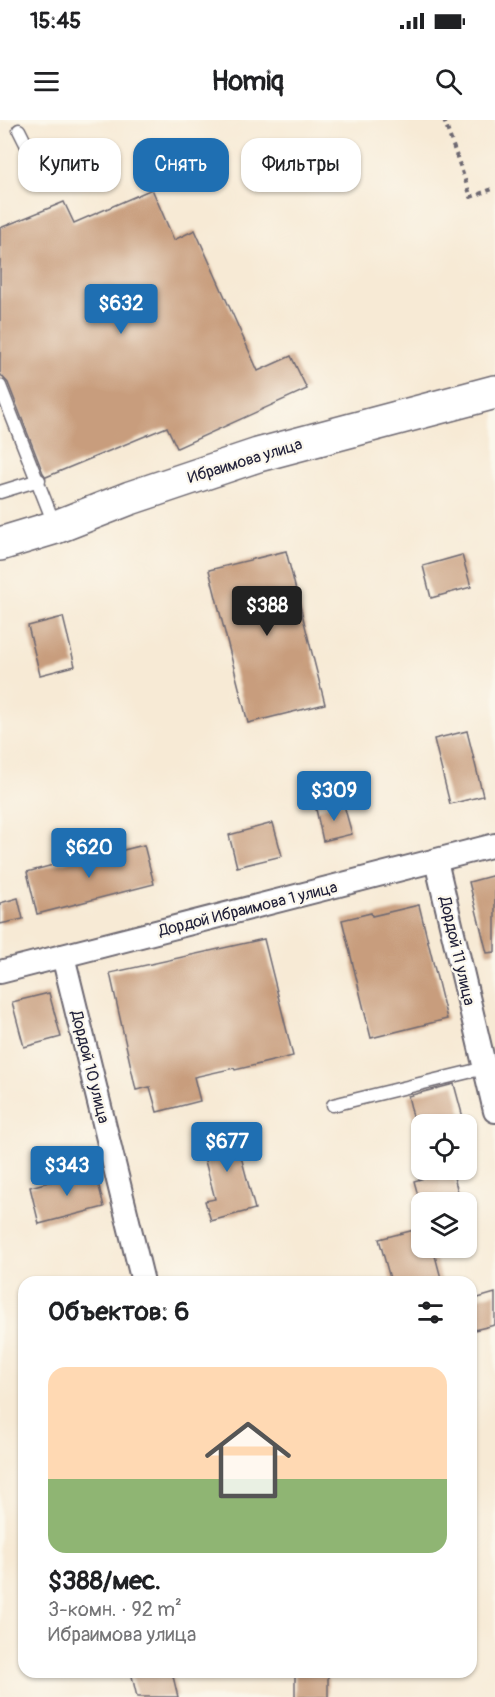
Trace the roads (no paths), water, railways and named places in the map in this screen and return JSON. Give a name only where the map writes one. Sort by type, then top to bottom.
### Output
[{"type":"main road","name":"Ибраимова улица","points":[[0,544],[56,527],[130,498],[258,454],[495,392]]},
{"type":"street","name":"Дордой Ибраимова 1 улица","points":[[0,972],[495,845]]},
{"type":"street","name":"Дордой 11 улица","points":[[436,861],[495,1111]]},
{"type":"street","name":"Дордой 10 улица","points":[[63,956],[142,1276]]},
{"type":"lane","points":[[19,130],[23,138]]},
{"type":"lane","points":[[0,386],[56,527]]},
{"type":"lane","points":[[0,492],[39,480]]},
{"type":"lane","points":[[333,1105],[485,1068]]}]
